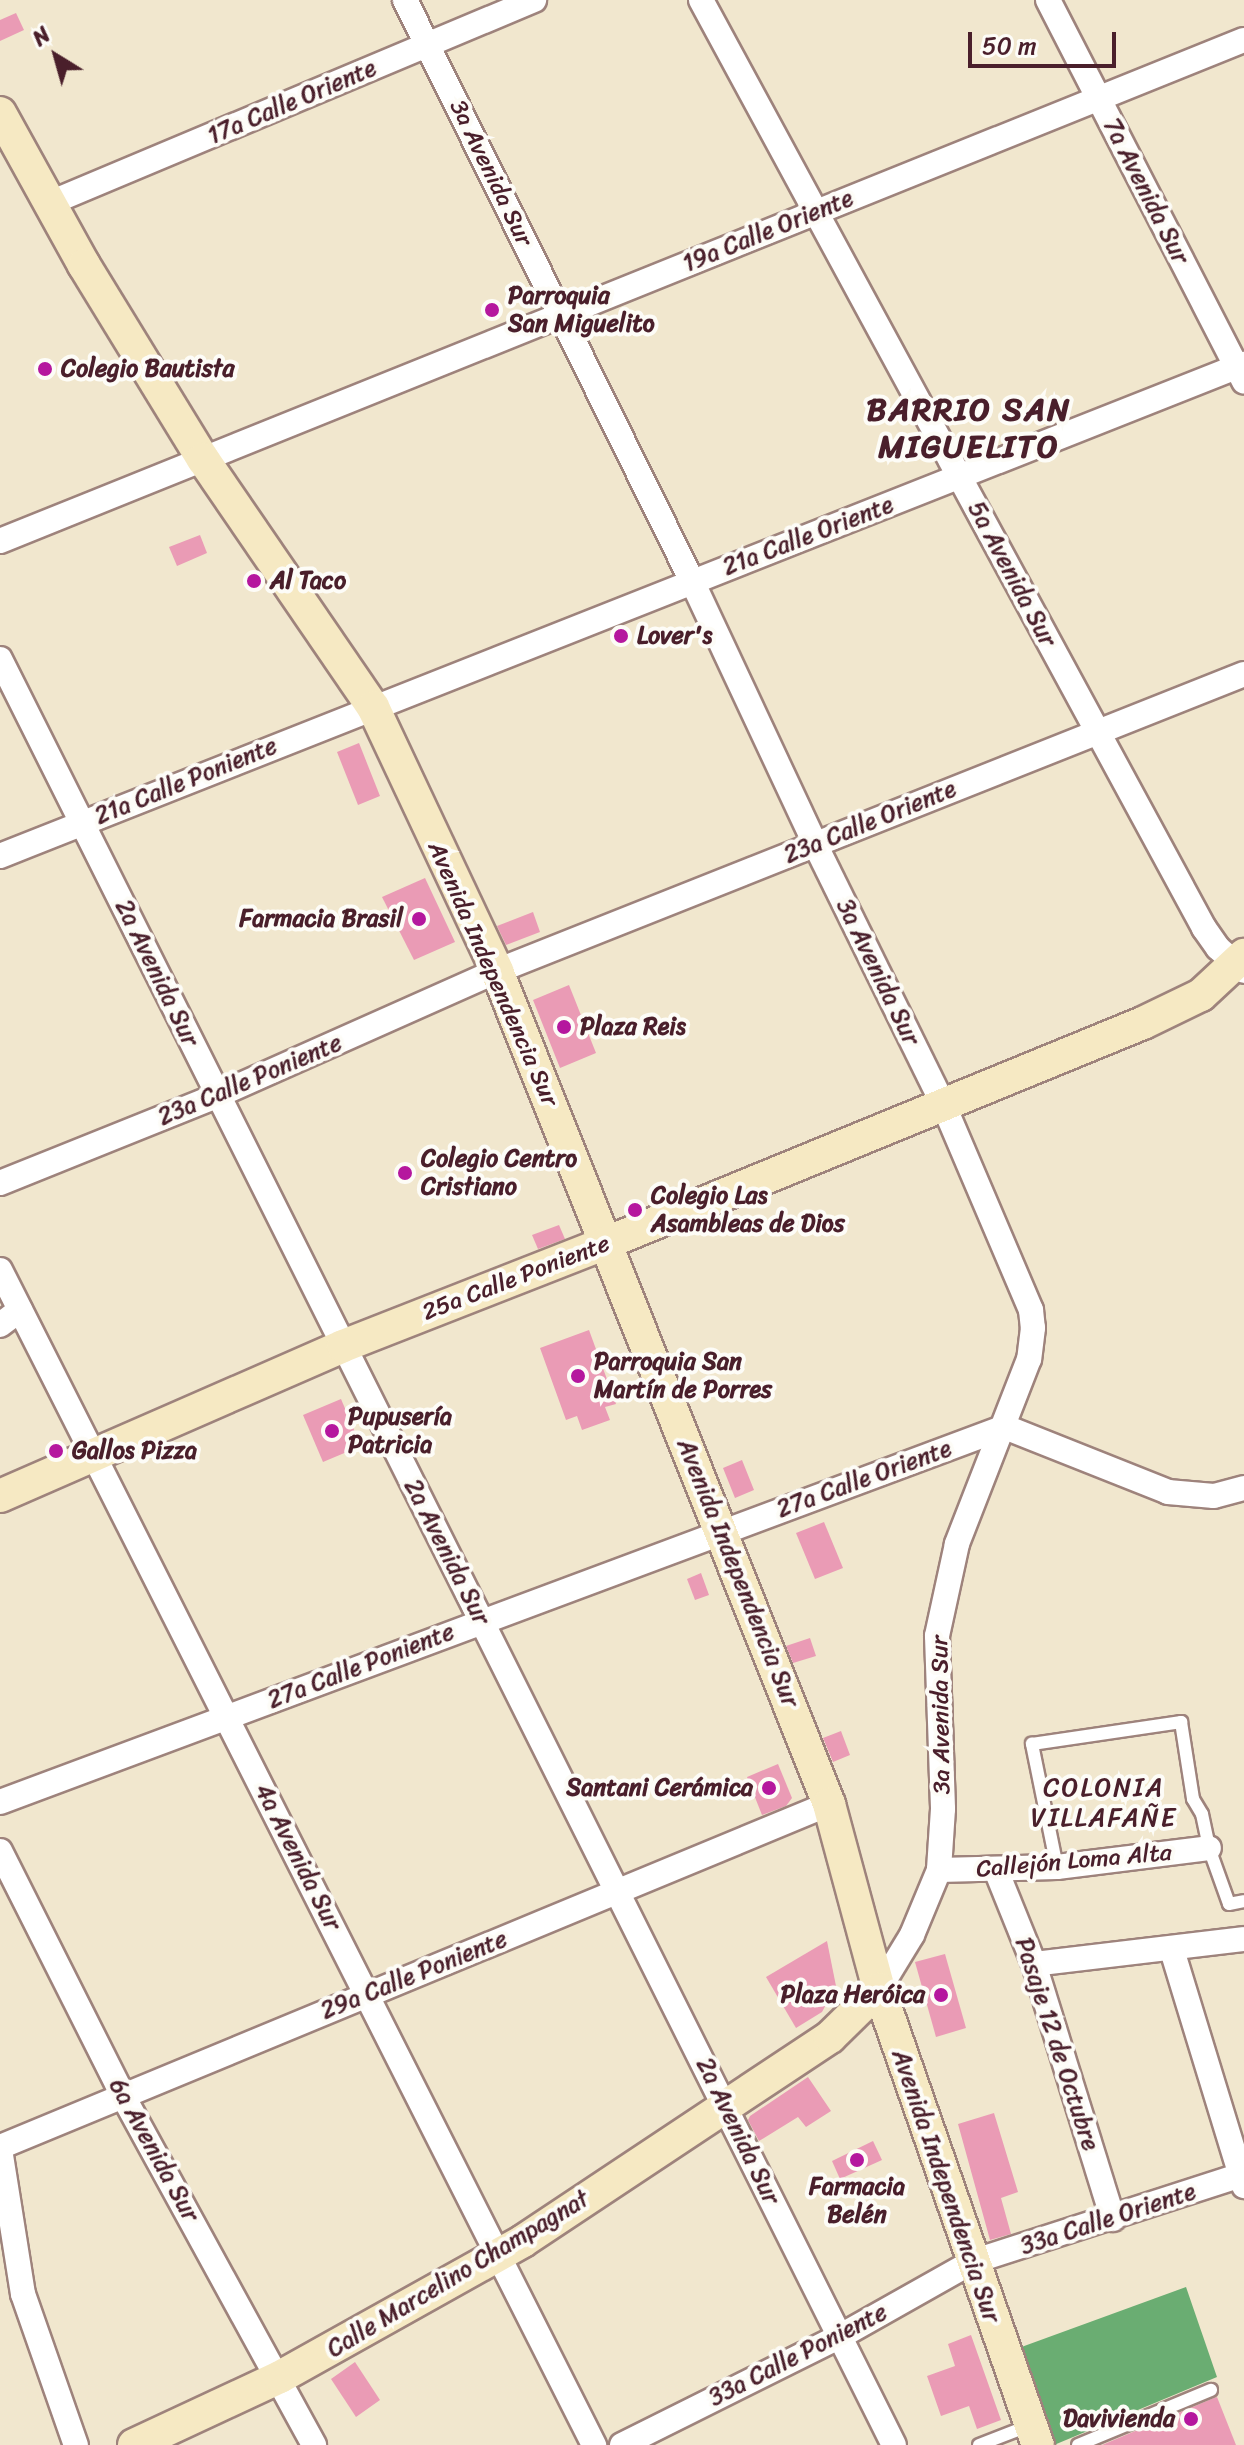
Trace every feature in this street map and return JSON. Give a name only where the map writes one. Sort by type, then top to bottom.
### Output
[{"type":"main road","name":"Avenida Independencia Sur","points":[[0,113],[50,203],[203,459],[373,707],[497,971],[723,1530],[829,1804],[879,1989],[1034,2435]]},
{"type":"main road","name":"25a Calle Poniente","points":[[0,1496],[343,1346],[944,1106],[1180,1006],[1241,963]]},
{"type":"main road","name":"Calle Marcelino Champagnat","points":[[134,2445],[280,2377],[499,2256],[830,2037],[879,1989]]},
{"type":"street","name":"3a Avenida Sur","points":[[405,0],[692,581],[815,844],[944,1106],[1031,1310],[1029,1359],[957,1544],[937,1636],[943,1809],[939,1870],[912,1935],[879,1989]]},
{"type":"street","name":"17a Calle Oriente","points":[[50,203],[534,0]]},
{"type":"street","name":"5a Avenida Sur","points":[[701,0],[1204,928],[1241,963]]},
{"type":"street","name":"7a Avenida Sur","points":[[1048,0],[1241,371]]},
{"type":"street","name":"19a Calle Oriente","points":[[0,541],[1244,40]]},
{"type":"street","name":"21a Calle Oriente","points":[[373,707],[960,476],[1241,371]]},
{"type":"street","name":"2a Avenida Sur","points":[[0,659],[84,822],[216,1096],[894,2445]]},
{"type":"street","name":"23a Calle Oriente","points":[[497,971],[1244,674]]},
{"type":"street","name":"21a Calle Poniente","points":[[0,856],[373,707]]},
{"type":"street","name":"23a Calle Poniente","points":[[0,1183],[216,1096],[497,971]]},
{"type":"street","name":"4a Avenida Sur","points":[[0,1270],[594,2445]]},
{"type":"street","points":[[0,1325],[20,1310]]},
{"type":"street","points":[[1005,1427],[1168,1492],[1214,1496],[1244,1488]]},
{"type":"street","name":"27a Calle Oriente","points":[[723,1530],[1005,1427]]},
{"type":"street","name":"27a Calle Poniente","points":[[0,1802],[723,1530]]},
{"type":"street","name":"29a Calle Poniente","points":[[0,2148],[829,1804]]},
{"type":"street","name":"Callejón Loma Alta","points":[[939,1870],[1057,1867],[1209,1848]]},
{"type":"street","name":"6a Avenida Sur","points":[[0,1851],[123,2096],[280,2377],[314,2445]]},
{"type":"street","name":"Pasaje 12 de Octubre","points":[[996,1870],[1034,1964],[1113,2219]]},
{"type":"street","points":[[1034,1964],[1172,1950],[1244,1939]]},
{"type":"street","points":[[1172,1950],[1243,2178]]},
{"type":"street","points":[[0,2148],[23,2294],[76,2445]]},
{"type":"street","name":"33a Calle Oriente","points":[[972,2262],[1243,2178]]},
{"type":"street","name":"33a Calle Poniente","points":[[622,2445],[839,2337],[972,2262]]},
{"type":"lane","points":[[1057,1867],[1032,1744],[1181,1722],[1193,1799],[1202,1814],[1209,1848],[1229,1904],[1244,1901]]},
{"type":"lane","points":[[1078,2445],[1211,2390]]},
{"type":"lane","points":[[979,2445],[1034,2435]]},
{"type":"green space","points":[[1186,2287],[1217,2377],[1054,2445],[1016,2349]]},
{"type":"building","points":[[16,13],[24,30],[0,41],[0,20]]},
{"type":"building","points":[[200,535],[207,553],[177,566],[169,547]]},
{"type":"building","points":[[359,743],[380,796],[358,805],[337,752]]},
{"type":"building","name":"Farmacia Brasil","points":[[425,878],[455,942],[414,960],[382,897]]},
{"type":"building","points":[[533,912],[540,932],[506,945],[497,926]]},
{"type":"building","name":"Plaza Reis","points":[[569,985],[596,1053],[560,1068],[533,1000]]},
{"type":"building","points":[[559,1225],[565,1239],[538,1249],[532,1235]]},
{"type":"building","name":"Parroquia San Martín de Porres","points":[[589,1330],[616,1404],[605,1407],[610,1420],[582,1430],[577,1416],[566,1420],[540,1348]]},
{"type":"building","name":"Pupusería Patricia","points":[[341,1399],[361,1446],[323,1462],[303,1415]]},
{"type":"building","points":[[742,1460],[754,1490],[735,1498],[723,1468]]},
{"type":"building","points":[[824,1522],[843,1568],[815,1579],[796,1533]]},
{"type":"building","points":[[701,1573],[709,1595],[695,1600],[687,1579]]},
{"type":"building","points":[[810,1638],[816,1656],[793,1663],[786,1646]]},
{"type":"building","points":[[841,1731],[850,1755],[833,1762],[823,1738]]},
{"type":"building","name":"Santani Cerámica","points":[[778,1764],[792,1798],[786,1806],[762,1815],[747,1777]]},
{"type":"building","points":[[827,1941],[836,1986],[822,2012],[796,2028],[766,1977]]},
{"type":"building","name":"Plaza Heróica","points":[[945,1954],[966,2028],[936,2037],[915,1962]]},
{"type":"building","points":[[808,2077],[831,2111],[806,2127],[798,2117],[759,2141],[748,2120],[750,2116]]},
{"type":"building","points":[[994,2113],[1018,2192],[1001,2198],[1011,2234],[990,2240],[958,2124]]},
{"type":"building","name":"Farmacia Belén","points":[[873,2141],[882,2160],[840,2179],[832,2161]]},
{"type":"building","points":[[971,2335],[1001,2420],[977,2429],[969,2406],[941,2416],[927,2376],[955,2366],[948,2344]]},
{"type":"building","points":[[355,2362],[380,2400],[356,2417],[331,2379]]},
{"type":"building","name":"Davivienda","points":[[1217,2397],[1236,2445],[1102,2445],[1214,2398]]},
{"type":"place","name":"Parroquia San Miguelito","points":[[492,310]]},
{"type":"place","name":"Colegio Bautista","points":[[45,369]]},
{"type":"place","name":"Al Taco","points":[[254,581]]},
{"type":"place","name":"Lover's","points":[[621,636]]},
{"type":"place","name":"Farmacia Brasil","points":[[419,919]]},
{"type":"place","name":"Plaza Reis","points":[[564,1027]]},
{"type":"place","name":"Colegio Centro Cristiano","points":[[405,1173]]},
{"type":"place","name":"Colegio Las Asambleas de Dios","points":[[635,1210]]},
{"type":"place","name":"Parroquia San Martín de Porres","points":[[578,1376]]},
{"type":"place","name":"Pupusería Patricia","points":[[332,1431]]},
{"type":"place","name":"Gallos Pizza","points":[[56,1451]]},
{"type":"place","name":"Santani Cerámica","points":[[769,1788]]},
{"type":"place","name":"Plaza Heróica","points":[[941,1995]]},
{"type":"place","name":"Farmacia Belén","points":[[857,2160]]},
{"type":"place","name":"Davivienda","points":[[1191,2419]]},
{"type":"district","name":"BARRIO SAN MIGUELITO","points":[[969,430]]},
{"type":"district","name":"COLONIA VILLAFAÑE","points":[[1104,1803]]}]
